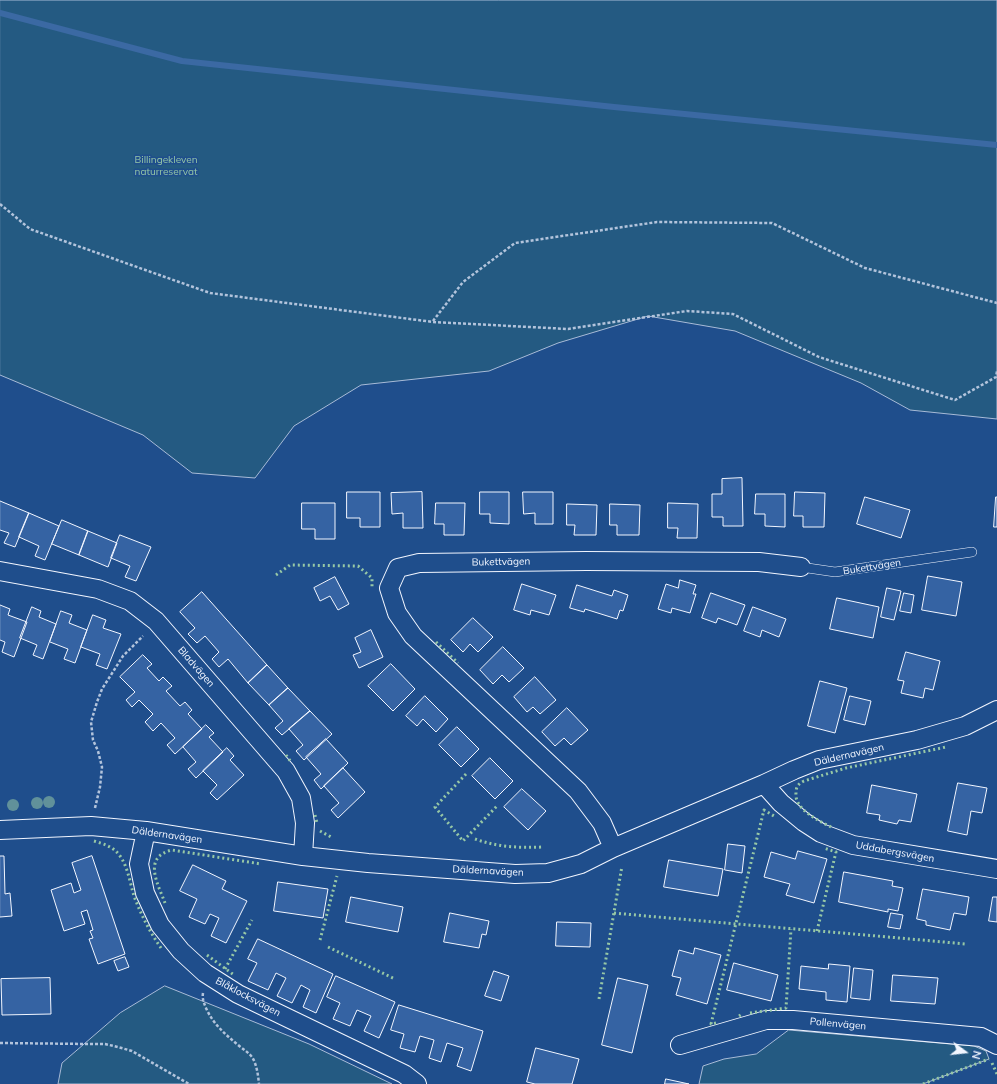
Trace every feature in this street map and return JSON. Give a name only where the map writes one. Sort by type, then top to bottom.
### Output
[{"type":"street","name":"Bukettvägen","points":[[613,848],[602,823],[578,791],[413,636],[397,613],[390,588],[398,568],[419,562],[586,561],[759,562],[801,567]]},
{"type":"street","name":"Bladvägen","points":[[0,571],[98,589],[130,601],[156,621],[286,771],[301,798],[305,823],[303,856]]},
{"type":"street","name":"Däldernavägen","points":[[0,830],[91,826],[146,831],[303,856],[368,863],[515,874],[548,873],[581,864],[613,848],[819,760],[916,740],[965,726],[997,710]]},
{"type":"street","name":"Uddabergsvägen","points":[[764,784],[781,804],[804,822],[821,833],[840,840],[854,845],[997,869]]},
{"type":"street","name":"Blåklocksvägen","points":[[146,831],[139,864],[145,893],[160,925],[186,956],[205,973],[238,994],[404,1074],[417,1084]]},
{"type":"street","name":"Pollenvägen","points":[[680,1045],[766,1020],[793,1020],[982,1038],[997,1046]]},
{"type":"lane","name":"Bukettvägen","points":[[801,567],[835,572],[972,552]]},
{"type":"path","points":[[0,204],[30,229],[210,293],[433,322],[568,329],[688,311],[733,314],[819,357],[955,400],[996,377],[997,371]]},
{"type":"path","points":[[433,322],[463,282],[515,243],[657,222],[772,223],[865,268],[997,302]]},
{"type":"path","points":[[94,814],[100,787],[102,767],[94,740],[91,722],[102,689],[123,656],[148,631]]},
{"type":"path","points":[[202,998],[208,1013],[222,1032],[252,1057],[258,1072],[259,1084]]},
{"type":"path","points":[[0,1043],[99,1044],[118,1047],[132,1051],[189,1084]]},
{"type":"green space","name":"Billingekleven naturreservat","points":[[0,0],[997,0],[997,419],[910,410],[861,383],[735,331],[648,316],[558,343],[489,371],[361,385],[294,426],[255,478],[192,473],[143,435],[0,375]]},
{"type":"green space","points":[[165,986],[309,1044],[392,1084],[58,1084],[62,1063],[120,1013]]},
{"type":"green space","points":[[789,1030],[974,1046],[986,1051],[989,1059],[923,1084],[699,1084],[703,1066],[724,1059],[756,1054]]},
{"type":"building","points":[[742,478],[743,526],[723,526],[723,517],[712,517],[712,494],[722,494],[722,479]]},
{"type":"building","points":[[347,492],[380,492],[380,527],[360,527],[360,518],[347,518]]},
{"type":"building","points":[[422,492],[423,528],[403,528],[403,513],[392,514],[391,493]]},
{"type":"building","points":[[480,492],[509,492],[509,524],[490,523],[490,514],[480,514]]},
{"type":"building","points":[[523,492],[553,492],[553,524],[535,524],[535,513],[524,514]]},
{"type":"building","points":[[795,492],[825,493],[824,527],[803,527],[803,516],[794,516]]},
{"type":"building","points":[[756,494],[785,494],[785,527],[765,526],[765,514],[755,514]]},
{"type":"building","points":[[865,497],[910,510],[901,538],[857,524]]},
{"type":"building","points":[[996,497],[997,527],[994,527]]},
{"type":"building","points":[[0,501],[29,513],[15,547],[4,543],[9,533],[0,530]]},
{"type":"building","points":[[302,503],[335,503],[335,539],[315,539],[315,529],[302,529]]},
{"type":"building","points":[[436,503],[465,503],[464,535],[444,535],[444,524],[435,524]]},
{"type":"building","points":[[668,503],[698,504],[697,538],[677,538],[678,528],[668,528]]},
{"type":"building","points":[[567,504],[597,505],[596,535],[574,535],[575,525],[567,525]]},
{"type":"building","points":[[610,504],[640,505],[639,535],[617,535],[617,525],[610,525]]},
{"type":"building","points":[[29,513],[59,526],[45,560],[35,556],[39,546],[19,537]]},
{"type":"building","points":[[62,520],[88,531],[79,555],[52,544]]},
{"type":"building","points":[[88,531],[117,543],[108,567],[79,555]]},
{"type":"building","points":[[120,535],[151,547],[136,581],[125,577],[130,566],[111,558]]},
{"type":"building","points":[[928,576],[962,582],[956,616],[922,610]]},
{"type":"building","points":[[335,577],[349,604],[338,610],[330,596],[320,601],[314,588]]},
{"type":"building","points":[[680,580],[696,585],[693,594],[696,594],[690,613],[672,608],[671,613],[658,609],[666,584],[678,588]]},
{"type":"building","points":[[522,584],[556,595],[549,615],[531,610],[530,615],[514,610]]},
{"type":"building","points":[[577,585],[612,596],[614,590],[628,595],[623,611],[620,610],[617,619],[585,609],[584,612],[570,608]]},
{"type":"building","points":[[887,588],[901,591],[894,620],[881,617]]},
{"type":"building","points":[[202,592],[267,665],[248,683],[228,659],[219,667],[212,659],[219,652],[205,636],[197,643],[188,634],[195,628],[180,612]]},
{"type":"building","points":[[711,593],[745,605],[737,625],[718,618],[716,623],[702,618]]},
{"type":"building","points":[[904,593],[914,595],[911,613],[900,611]]},
{"type":"building","points":[[837,598],[879,607],[873,638],[830,629]]},
{"type":"building","points":[[0,605],[10,609],[8,615],[27,622],[14,657],[2,652],[5,642],[0,640]]},
{"type":"building","points":[[32,607],[41,611],[39,617],[56,624],[43,659],[33,655],[37,645],[20,638]]},
{"type":"building","points":[[753,607],[786,619],[779,637],[762,630],[760,637],[744,631]]},
{"type":"building","points":[[61,611],[72,615],[69,623],[87,630],[75,663],[64,659],[68,649],[50,642]]},
{"type":"building","points":[[93,615],[106,620],[103,628],[121,634],[107,669],[96,665],[100,654],[81,647]]},
{"type":"building","points":[[473,618],[493,637],[478,652],[470,644],[463,652],[451,640]]},
{"type":"building","points":[[371,630],[383,657],[359,668],[353,655],[361,652],[355,638]]},
{"type":"building","points":[[503,647],[524,668],[509,682],[502,675],[493,684],[480,670]]},
{"type":"building","points":[[906,652],[940,661],[933,690],[925,688],[923,698],[901,693],[904,681],[898,680]]},
{"type":"building","points":[[143,655],[152,664],[147,668],[159,681],[163,677],[172,686],[166,691],[180,706],[185,702],[192,710],[188,714],[202,729],[175,754],[167,745],[175,738],[161,723],[153,731],[145,722],[153,714],[139,700],[132,707],[126,700],[135,692],[120,677]]},
{"type":"building","points":[[391,664],[415,689],[393,711],[368,686]]},
{"type":"building","points":[[267,665],[288,688],[269,705],[248,683]]},
{"type":"building","points":[[535,677],[556,700],[540,714],[533,707],[527,712],[514,697]]},
{"type":"building","points":[[820,681],[847,688],[835,733],[808,726]]},
{"type":"building","points":[[288,688],[310,711],[282,735],[275,728],[283,721],[269,705]]},
{"type":"building","points":[[425,696],[448,719],[436,732],[423,719],[417,726],[406,716]]},
{"type":"building","points":[[850,696],[871,701],[865,725],[844,720]]},
{"type":"building","points":[[567,708],[588,730],[571,745],[564,738],[555,746],[542,732]]},
{"type":"building","points":[[310,711],[332,734],[304,760],[296,751],[303,745],[289,729]]},
{"type":"building","points":[[206,725],[214,733],[209,737],[223,752],[196,778],[188,769],[196,762],[183,747]]},
{"type":"building","points":[[457,727],[479,749],[461,767],[439,745]]},
{"type":"building","points":[[326,739],[348,763],[321,789],[314,780],[321,774],[306,757]]},
{"type":"building","points":[[227,748],[234,756],[230,760],[244,775],[217,800],[210,793],[217,785],[203,771]]},
{"type":"building","points":[[490,758],[513,781],[495,799],[472,776]]},
{"type":"building","points":[[343,768],[365,792],[338,818],[331,810],[339,803],[324,786]]},
{"type":"building","points":[[958,783],[987,788],[982,813],[971,811],[967,835],[948,831]]},
{"type":"building","points":[[872,785],[917,794],[911,822],[899,820],[897,824],[879,820],[880,815],[867,813]]},
{"type":"building","points":[[522,789],[546,811],[528,830],[504,807]]},
{"type":"building","points":[[728,844],[745,846],[742,873],[725,870]]},
{"type":"building","points":[[798,851],[827,859],[814,903],[786,895],[790,884],[764,877],[771,852],[795,859]]},
{"type":"building","points":[[0,856],[4,856],[5,894],[10,893],[12,916],[0,917]]},
{"type":"building","points":[[92,856],[125,954],[98,964],[89,939],[93,938],[90,931],[93,930],[87,910],[81,912],[85,924],[64,931],[51,890],[71,883],[74,893],[81,890],[72,863]]},
{"type":"building","points":[[669,860],[723,869],[718,896],[664,887]]},
{"type":"building","points":[[193,865],[226,881],[222,889],[247,901],[226,943],[211,936],[219,918],[210,914],[205,924],[189,917],[197,899],[180,891]]},
{"type":"building","points":[[844,872],[893,881],[892,886],[903,888],[898,911],[888,909],[888,912],[839,902]]},
{"type":"building","points":[[278,882],[328,889],[323,918],[274,911]]},
{"type":"building","points":[[923,889],[969,897],[966,915],[954,913],[950,930],[926,925],[926,921],[917,919]]},
{"type":"building","points":[[351,897],[403,907],[398,932],[346,922]]},
{"type":"building","points":[[993,897],[997,897],[997,922],[989,921]]},
{"type":"building","points":[[450,913],[489,921],[486,935],[482,934],[479,948],[444,942]]},
{"type":"building","points":[[891,913],[903,915],[900,929],[888,927]]},
{"type":"building","points":[[557,922],[591,923],[590,947],[556,946]]},
{"type":"building","points":[[258,939],[333,974],[316,1013],[303,1007],[310,990],[301,985],[292,1003],[277,996],[286,978],[276,973],[268,990],[248,981],[257,963],[248,959]]},
{"type":"building","points":[[695,948],[721,955],[707,1004],[676,995],[681,978],[672,976],[679,950],[693,954]]},
{"type":"building","points":[[125,957],[129,967],[118,971],[114,961]]},
{"type":"building","points":[[734,963],[778,975],[771,1001],[727,990]]},
{"type":"building","points":[[829,964],[850,966],[847,1002],[826,1000],[826,992],[799,989],[801,966],[828,969]]},
{"type":"building","points":[[854,968],[873,970],[870,1000],[851,998]]},
{"type":"building","points":[[494,971],[509,976],[501,1001],[485,996]]},
{"type":"building","points":[[893,975],[938,978],[935,1004],[891,1001]]},
{"type":"building","points":[[336,976],[395,1002],[379,1038],[364,1031],[371,1016],[357,1010],[350,1026],[333,1019],[340,1003],[327,997]]},
{"type":"building","points":[[50,978],[51,1014],[2,1015],[1,979]]},
{"type":"building","points":[[618,978],[648,985],[632,1053],[602,1045]]},
{"type":"building","points":[[399,1005],[483,1031],[471,1071],[457,1066],[463,1048],[447,1043],[441,1062],[429,1058],[434,1040],[420,1036],[415,1052],[400,1048],[404,1034],[391,1030]]},
{"type":"building","points":[[536,1048],[579,1059],[572,1084],[535,1084],[527,1082]]},
{"type":"building","points":[[666,1079],[689,1084],[665,1084]]},
{"type":"waterway","points":[[0,13],[182,61],[614,107],[997,145]]},
{"type":"hedge","points":[[276,575],[290,565],[358,566],[372,578],[372,588]]},
{"type":"hedge","points":[[436,642],[458,663]]},
{"type":"hedge","points":[[831,827],[808,814],[799,804],[796,799],[796,791],[800,783],[846,768],[946,747]]},
{"type":"hedge","points":[[286,755],[291,762]]},
{"type":"hedge","points":[[466,774],[435,807],[463,841],[498,805]]},
{"type":"hedge","points":[[716,1023],[711,1024],[764,810],[774,816]]},
{"type":"hedge","points":[[315,815],[317,823]]},
{"type":"hedge","points":[[320,831],[333,838]]},
{"type":"hedge","points":[[475,839],[492,844],[508,846],[543,847]]},
{"type":"hedge","points":[[94,841],[112,848],[123,860],[140,910],[149,930],[161,948]]},
{"type":"hedge","points":[[817,931],[836,852],[824,848]]},
{"type":"hedge","points":[[165,903],[156,880],[155,865],[157,859],[163,854],[172,850],[261,864]]},
{"type":"hedge","points":[[599,999],[622,866]]},
{"type":"hedge","points":[[320,940],[337,876]]},
{"type":"hedge","points":[[614,913],[965,944]]},
{"type":"hedge","points":[[225,969],[252,920]]},
{"type":"hedge","points":[[750,1013],[786,1008],[791,929]]},
{"type":"hedge","points":[[328,947],[395,979]]},
{"type":"hedge","points":[[207,955],[234,975]]},
{"type":"hedge","points":[[923,1084],[989,1059]]},
{"type":"hedge","points":[[992,1063],[997,1074]]}]
